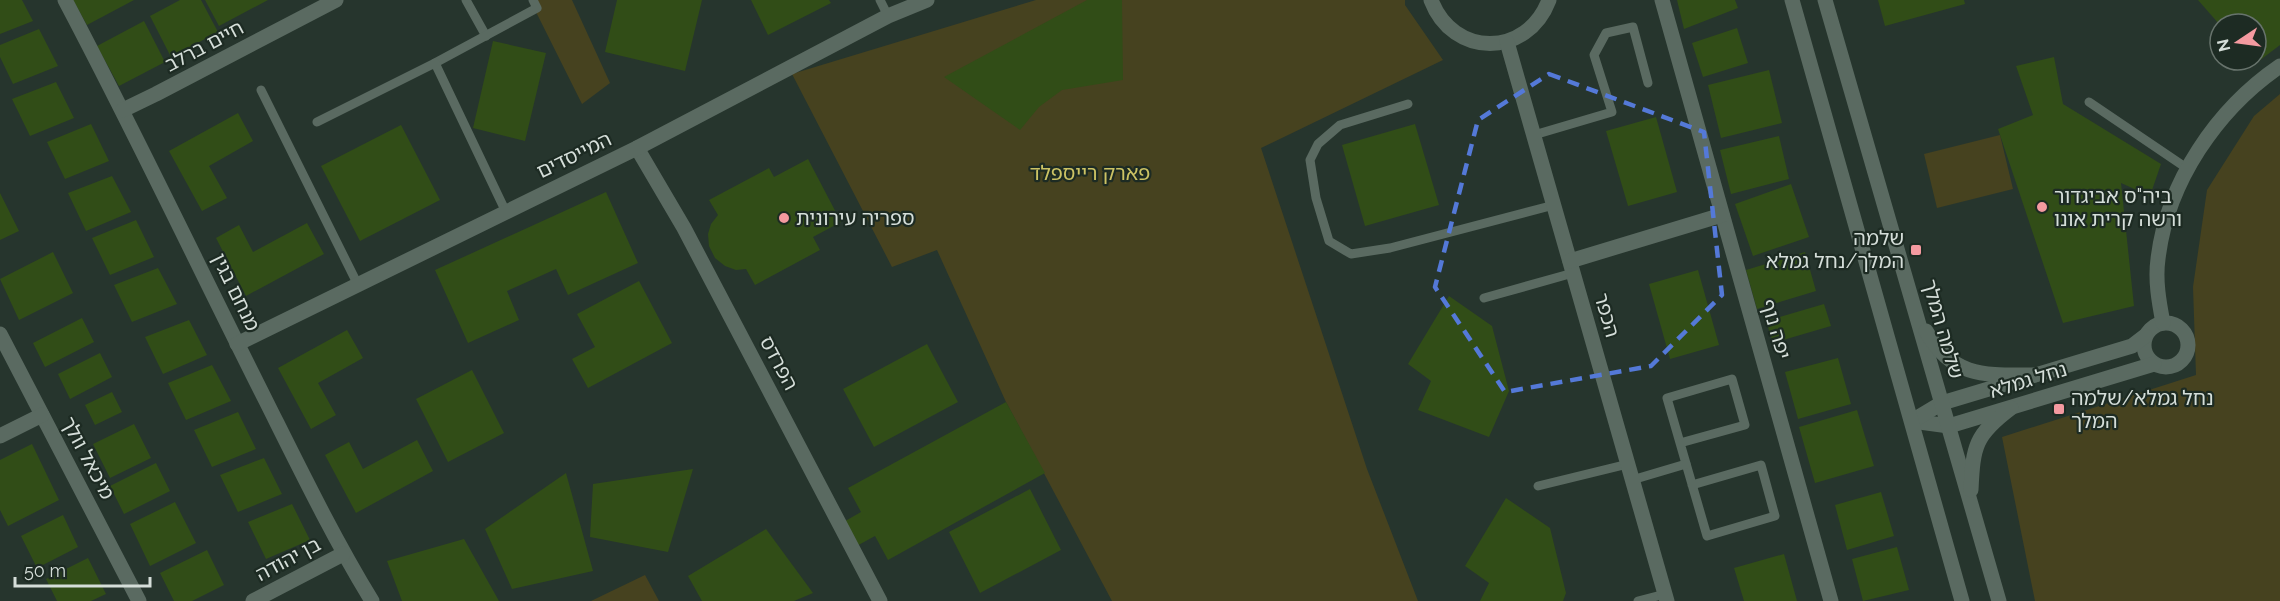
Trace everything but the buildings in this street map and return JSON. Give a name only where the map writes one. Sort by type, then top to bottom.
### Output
[{"type":"street","name":"מנחם בגין","points":[[65,0],[123,110],[343,554],[372,601]]},
{"type":"street","name":"חיים ברלב","points":[[123,110],[336,0]]},
{"type":"street","name":"המייסדים","points":[[237,344],[637,148],[888,16],[927,0]]},
{"type":"street","points":[[1431,0],[1443,23],[1460,36],[1479,43],[1507,42],[1529,30],[1545,10],[1549,0]]},
{"type":"street","name":"יפה נוף","points":[[1662,0],[1831,601]]},
{"type":"street","points":[[1792,0],[1962,601]]},
{"type":"street","name":"שלמה המלך","points":[[1825,0],[2000,601]]},
{"type":"street","name":"הכפר","points":[[1507,42],[1666,598]]},
{"type":"street","points":[[2163,323],[2157,282],[2157,259],[2168,217],[2188,169],[2206,139],[2226,113],[2248,90],[2280,66]]},
{"type":"street","name":"הפרדס","points":[[637,148],[684,228],[880,601]]},
{"type":"street","points":[[1572,267],[1722,215]]},
{"type":"street","points":[[1917,315],[1928,336],[1941,352],[1971,372],[1986,375],[2035,375]]},
{"type":"street","points":[[2163,323],[2173,324],[2182,329],[2187,338],[2188,348],[2184,358],[2177,364],[2163,368],[2147,358],[2144,350],[2145,336],[2154,326],[2163,323]]},
{"type":"street","name":"מיכאל וולך","points":[[0,334],[139,601]]},
{"type":"street","name":"נחל גמלא","points":[[1912,421],[1942,403],[2132,346],[2145,336]]},
{"type":"street","name":"נחל גמלא","points":[[1912,421],[1949,426],[2154,364]]},
{"type":"street","points":[[1971,502],[1975,450],[1981,435],[1990,423],[2011,408]]},
{"type":"street","points":[[0,436],[42,415]]},
{"type":"street","name":"בן יהודה","points":[[253,601],[343,554]]},
{"type":"lane","points":[[466,0],[486,36]]},
{"type":"lane","points":[[317,122],[435,63],[537,8],[533,0]]},
{"type":"lane","points":[[880,0],[888,16]]},
{"type":"lane","points":[[1534,135],[1611,112],[1594,55],[1606,33],[1633,27],[1648,83]]},
{"type":"lane","points":[[435,63],[506,212]]},
{"type":"lane","points":[[261,90],[358,285]]},
{"type":"lane","points":[[2090,102],[2188,169]]},
{"type":"lane","points":[[1408,104],[1340,125],[1318,144],[1310,160],[1316,198],[1329,241],[1351,254],[1390,249],[1554,206]]},
{"type":"lane","points":[[1484,298],[1572,267]]},
{"type":"lane","points":[[1680,444],[1745,425],[1732,379],[1667,398],[1680,444],[1686,464],[1692,485],[1707,536],[1775,516],[1761,465],[1692,485]]},
{"type":"lane","points":[[1538,486],[1628,464]]},
{"type":"lane","points":[[1632,480],[1686,464]]},
{"type":"lane","points":[[1638,601],[1666,598]]},
{"type":"highlighted area","points":[[1549,74],[1704,132],[1722,295],[1651,366],[1505,392],[1435,287],[1478,120]]},
{"type":"green space","points":[[530,0],[572,0],[610,83],[582,104]]},
{"type":"green space","name":"פארק רייספלד","points":[[1036,0],[1405,0],[1405,5],[1443,60],[1261,148],[1367,469],[1418,601],[1112,601],[1006,402],[937,250],[892,267],[792,74]]},
{"type":"green space","points":[[2280,94],[2280,601],[2035,601],[2002,437],[2196,375],[2193,287],[2207,190],[2254,116]]},
{"type":"green space","points":[[2000,135],[2013,189],[1937,208],[1924,154]]},
{"type":"green space","points":[[645,575],[659,601],[591,601]]},
{"type":"place","name":"ביה\"ס אביגדור ורשה קרית אונו","points":[[2042,207]]},
{"type":"place","name":"ספריה עירונית","points":[[784,218]]},
{"type":"place","name":"שלמה המלך/נחל גמלא","points":[[1916,250]]},
{"type":"place","name":"נחל גמלא/שלמה המלך","points":[[2059,409]]}]
